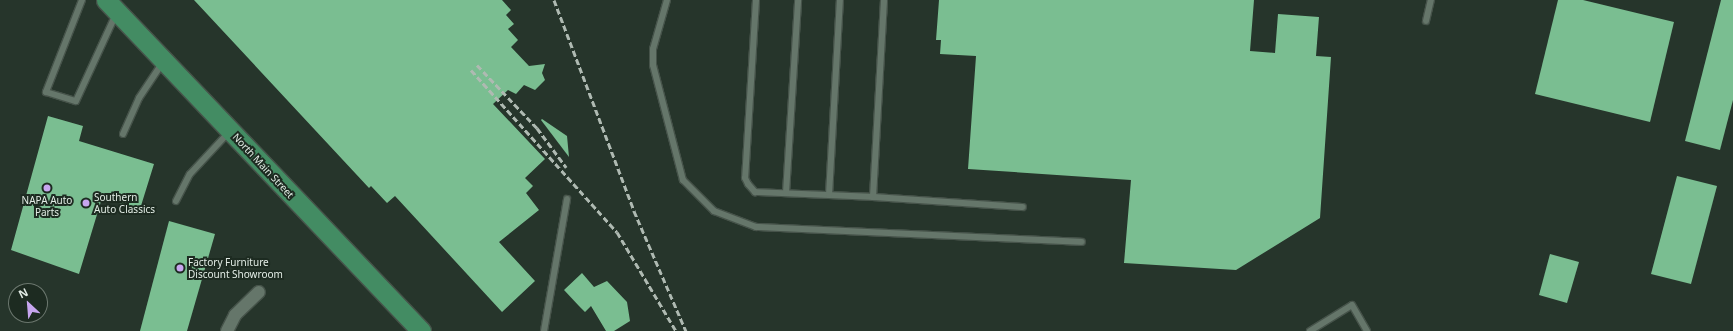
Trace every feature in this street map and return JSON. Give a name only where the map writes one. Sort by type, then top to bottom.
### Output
[{"type":"main road","name":"North Main Street","points":[[111,6],[421,331]]},
{"type":"street","points":[[227,331],[235,315],[259,292]]},
{"type":"lane","points":[[82,0],[46,92],[76,101],[111,6]]},
{"type":"lane","points":[[667,0],[653,49],[653,65],[683,180],[714,211],[756,227],[1082,242]]},
{"type":"lane","points":[[756,0],[745,178],[756,192],[1023,207]]},
{"type":"lane","points":[[786,193],[798,0]]},
{"type":"lane","points":[[829,195],[840,0]]},
{"type":"lane","points":[[872,198],[884,0]]},
{"type":"lane","points":[[1426,21],[1431,0]]},
{"type":"lane","points":[[123,134],[139,98],[164,61]]},
{"type":"lane","points":[[176,201],[190,174],[230,131]]},
{"type":"lane","points":[[544,331],[567,199]]},
{"type":"lane","points":[[1310,331],[1352,305],[1366,331]]},
{"type":"building","points":[[194,0],[502,0],[511,10],[506,15],[514,24],[508,29],[518,40],[511,47],[529,66],[545,64],[542,73],[545,80],[535,90],[524,85],[516,94],[508,90],[493,104],[545,159],[525,178],[533,186],[526,193],[539,210],[499,242],[535,281],[502,312],[395,196],[387,203],[371,186],[369,188]]},
{"type":"building","points":[[939,0],[1254,0],[1250,51],[1275,53],[1278,14],[1319,17],[1316,56],[1331,57],[1320,218],[1236,270],[1124,263],[1131,180],[968,169],[976,56],[940,54],[941,40],[936,40]]},
{"type":"building","points":[[1558,0],[1583,0],[1674,22],[1650,122],[1535,94]]},
{"type":"building","points":[[1721,0],[1733,0],[1733,100],[1720,150],[1685,141]]},
{"type":"building","points":[[48,116],[83,126],[79,141],[154,164],[140,209],[102,198],[79,274],[11,250]]},
{"type":"building","points":[[542,119],[567,136],[569,157],[541,120]]},
{"type":"building","points":[[1677,176],[1717,186],[1691,284],[1651,274]]},
{"type":"building","name":"Factory Furniture Discount Showroom","points":[[169,221],[215,234],[187,331],[140,331]]},
{"type":"building","points":[[1550,254],[1579,262],[1567,303],[1539,295]]},
{"type":"building","points":[[582,273],[594,287],[607,281],[627,302],[630,321],[614,331],[606,331],[591,306],[585,312],[579,306],[564,290]]},
{"type":"railway","points":[[554,0],[634,211],[686,331]]},
{"type":"railway","points":[[477,65],[537,128],[566,167]]},
{"type":"railway","points":[[471,70],[617,232],[676,331]]},
{"type":"place","name":"NAPA Auto Parts","points":[[47,188]]},
{"type":"place","name":"Southern Auto Classics","points":[[86,203]]},
{"type":"place","name":"Factory Furniture Discount Showroom","points":[[180,268]]}]
